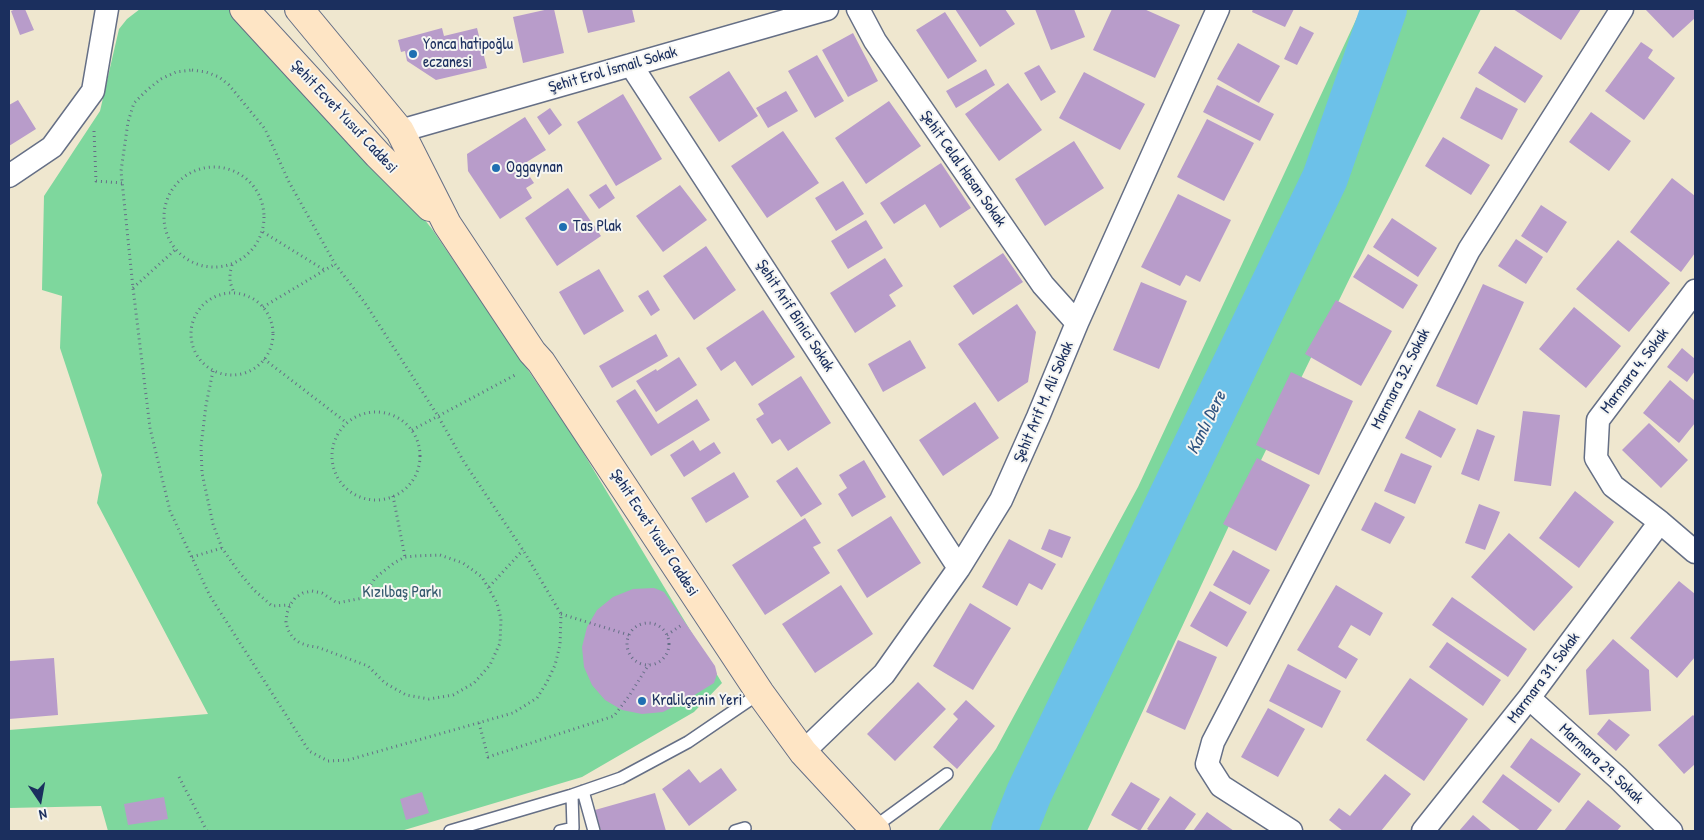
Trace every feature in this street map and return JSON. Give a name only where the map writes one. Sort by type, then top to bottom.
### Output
[{"type":"main road","name":"Şehit Ecvet Yusuf Caddesi","points":[[244,9],[378,155],[447,224]]},
{"type":"main road","name":"Şehit Ecvet Yusuf Caddesi","points":[[299,9],[400,131],[447,224],[532,352],[541,362],[760,693],[803,752],[874,830]]},
{"type":"street","points":[[9,176],[52,147],[93,91],[109,9]]},
{"type":"street","name":"Şehit Erol İsmail Sokak","points":[[400,131],[827,9]]},
{"type":"street","name":"Şehit Celal Hasan Sokak","points":[[858,9],[875,41],[1043,285],[1077,323]]},
{"type":"street","name":"Şehit Arif M. Ali Sokak","points":[[803,752],[884,674],[959,568],[1001,500],[1077,323],[1218,9]]},
{"type":"street","name":"Marmara 32. Sokak","points":[[1291,831],[1221,786],[1207,764],[1213,742],[1469,250],[1622,9]]},
{"type":"street","name":"Şehit Arif Binici Sokak","points":[[631,65],[959,568]]},
{"type":"street","name":"Marmara 4. Sokak","points":[[1660,522],[1613,486],[1596,458],[1598,420],[1695,291]]},
{"type":"street","points":[[1660,522],[1695,552]]},
{"type":"street","name":"Marmara 31. Sokak","points":[[1423,831],[1529,698],[1660,522]]},
{"type":"street","name":"Marmara 29. Sokak","points":[[1529,698],[1618,778],[1671,831]]},
{"type":"lane","points":[[450,831],[578,793],[621,778],[688,742],[760,693]]},
{"type":"lane","points":[[874,830],[947,774]]},
{"type":"lane","points":[[560,831],[573,828],[578,793]]},
{"type":"lane","points":[[578,793],[594,831]]},
{"type":"path","points":[[192,70],[206,72],[219,77],[229,85],[265,129],[289,182],[335,264],[365,303],[438,416],[464,462],[523,550],[561,614],[560,645],[555,665],[547,682],[536,698],[513,713],[348,760],[328,761],[309,750],[210,596],[170,511],[150,428],[122,183],[121,171],[128,122],[134,103],[161,79],[176,72],[192,70]]},
{"type":"path","points":[[93,91],[96,181],[122,183]]},
{"type":"path","points":[[208,167],[223,167],[238,173],[251,182],[260,196],[265,210],[263,232],[258,243],[247,256],[232,265],[214,268],[197,265],[182,256],[171,243],[164,227],[164,209],[169,194],[179,181],[192,172],[208,167]]},
{"type":"path","points":[[263,232],[326,271]]},
{"type":"path","points":[[133,288],[176,249]]},
{"type":"path","points":[[264,307],[335,264]]},
{"type":"path","points":[[232,265],[230,282],[234,293]]},
{"type":"path","points":[[234,293],[245,295],[264,307],[271,319],[273,333],[271,347],[264,359],[254,369],[241,374],[226,375],[213,371],[202,362],[194,351],[190,337],[192,323],[198,310],[208,300],[220,294],[234,293]]},
{"type":"path","points":[[264,359],[347,423]]},
{"type":"path","points":[[412,430],[541,362]]},
{"type":"path","points":[[213,371],[206,405],[201,446],[202,473],[213,524],[222,548],[254,590],[272,606],[290,605]]},
{"type":"path","points":[[373,412],[388,414],[401,419],[412,430],[418,443],[420,457],[418,471],[410,484],[399,493],[386,499],[372,500],[358,496],[346,488],[337,476],[332,463],[332,448],[337,434],[347,423],[359,416],[373,412]]},
{"type":"path","points":[[393,496],[405,557]]},
{"type":"path","points":[[192,557],[222,548]]},
{"type":"path","points":[[489,587],[523,550]]},
{"type":"path","points":[[440,555],[463,562],[482,577],[489,587],[497,603],[501,619],[500,643],[490,665],[474,683],[453,695],[430,699],[406,695],[385,683],[368,666],[317,647],[300,643],[293,638],[286,622],[286,613],[290,605],[303,594],[312,591],[322,592],[337,603],[362,598],[375,578],[405,557],[440,555]]},
{"type":"path","points":[[561,614],[629,635]]},
{"type":"path","points":[[645,623],[652,623],[663,630],[667,636],[668,649],[661,660],[649,664],[642,663],[631,655],[627,642],[629,635],[639,626],[645,623]]},
{"type":"path","points":[[479,723],[488,757],[614,716],[649,664]]},
{"type":"path","points":[[179,777],[207,831]]},
{"type":"green space","name":"Kızılbaş Parkı","points":[[140,9],[252,9],[310,75],[432,229],[575,439],[722,683],[694,712],[582,777],[401,831],[108,831],[101,806],[9,808],[9,730],[208,714],[97,503],[102,475],[60,348],[62,296],[42,290],[44,196],[100,111],[119,29],[127,19]]},
{"type":"green space","points":[[1361,9],[1481,9],[1227,530],[1087,831],[938,831],[996,749],[1138,487]]},
{"type":"building","points":[[25,9],[34,30],[20,35],[11,11]]},
{"type":"building","points":[[554,9],[564,53],[523,63],[513,17]]},
{"type":"building","points":[[582,9],[632,9],[635,22],[588,33]]},
{"type":"building","points":[[955,9],[1005,9],[1015,24],[980,47]]},
{"type":"building","points":[[1035,9],[1074,9],[1085,37],[1051,50]]},
{"type":"building","points":[[1112,9],[1144,9],[1180,25],[1155,78],[1093,50]]},
{"type":"building","points":[[1253,9],[1294,9],[1285,27],[1252,12]]},
{"type":"building","points":[[1513,9],[1581,9],[1561,40]]},
{"type":"building","points":[[1645,9],[1695,9],[1695,18],[1673,38]]},
{"type":"building","points":[[945,12],[977,61],[948,79],[916,30]]},
{"type":"building","points":[[1300,26],[1314,33],[1297,65],[1284,59]]},
{"type":"building","points":[[442,28],[444,36],[477,28],[487,68],[436,80],[407,61],[405,51],[401,52],[398,40]]},
{"type":"building","points":[[853,33],[878,81],[848,97],[822,50]]},
{"type":"building","points":[[1641,42],[1653,50],[1648,58],[1675,78],[1644,120],[1605,91]]},
{"type":"building","points":[[1238,43],[1280,66],[1259,103],[1217,79]]},
{"type":"building","points":[[1495,46],[1543,76],[1525,103],[1478,73]]},
{"type":"building","points":[[817,55],[844,101],[815,118],[788,71]]},
{"type":"building","points":[[1039,65],[1056,92],[1041,101],[1024,73]]},
{"type":"building","points":[[986,69],[995,85],[956,108],[946,91]]},
{"type":"building","points":[[729,71],[758,116],[719,142],[689,97]]},
{"type":"building","points":[[1084,72],[1145,104],[1120,150],[1059,118]]},
{"type":"building","points":[[1008,83],[1042,130],[999,161],[965,114]]},
{"type":"building","points":[[1217,85],[1274,114],[1260,141],[1203,112]]},
{"type":"building","points":[[1476,87],[1518,109],[1502,140],[1460,118]]},
{"type":"building","points":[[786,91],[798,111],[768,128],[756,108]]},
{"type":"building","points":[[623,94],[662,159],[616,186],[577,122]]},
{"type":"building","points":[[18,100],[36,129],[9,146],[9,105]]},
{"type":"building","points":[[889,101],[921,146],[866,184],[835,138]]},
{"type":"building","points":[[550,108],[562,125],[549,135],[537,117]]},
{"type":"building","points":[[1591,112],[1631,141],[1609,171],[1569,142]]},
{"type":"building","name":"Oggaynan","points":[[525,117],[546,150],[522,165],[534,183],[526,188],[532,198],[500,219],[468,171],[467,154]]},
{"type":"building","points":[[1207,119],[1254,143],[1224,201],[1177,177]]},
{"type":"building","points":[[783,131],[819,183],[767,218],[731,166]]},
{"type":"building","points":[[1443,137],[1490,165],[1471,195],[1425,166]]},
{"type":"building","points":[[1074,141],[1104,188],[1045,226],[1015,179]]},
{"type":"building","points":[[941,163],[971,208],[940,228],[925,204],[894,224],[880,203]]},
{"type":"building","points":[[1672,178],[1695,196],[1695,253],[1681,272],[1630,232]]},
{"type":"building","points":[[843,181],[864,214],[836,231],[815,198]]},
{"type":"building","points":[[606,184],[615,198],[599,209],[589,195]]},
{"type":"building","points":[[680,185],[707,220],[663,252],[636,216]]},
{"type":"building","name":"Tas Plak","points":[[568,188],[601,236],[557,266],[525,218]]},
{"type":"building","points":[[1178,194],[1231,220],[1200,282],[1186,275],[1180,286],[1141,267]]},
{"type":"building","points":[[1541,205],[1567,222],[1547,253],[1521,236]]},
{"type":"building","points":[[1392,218],[1437,248],[1418,277],[1373,247]]},
{"type":"building","points":[[866,220],[883,248],[848,269],[831,241]]},
{"type":"building","points":[[1516,239],[1543,257],[1526,284],[1498,266]]},
{"type":"building","points":[[1618,240],[1670,283],[1629,332],[1576,289]]},
{"type":"building","points":[[706,246],[736,290],[694,320],[663,276]]},
{"type":"building","points":[[1003,253],[1023,282],[973,315],[953,286]]},
{"type":"building","points":[[1368,254],[1418,285],[1403,309],[1353,277]]},
{"type":"building","points":[[885,258],[903,286],[889,295],[896,306],[855,333],[830,293]]},
{"type":"building","points":[[599,269],[624,311],[584,335],[559,292]]},
{"type":"building","points":[[1141,282],[1187,301],[1159,369],[1113,350]]},
{"type":"building","points":[[1483,284],[1524,302],[1477,405],[1436,386]]},
{"type":"building","points":[[648,290],[660,310],[651,316],[638,296]]},
{"type":"building","points":[[1336,300],[1392,331],[1361,386],[1305,354]]},
{"type":"building","points":[[1017,304],[1036,332],[1028,382],[998,402],[958,344]]},
{"type":"building","points":[[1574,307],[1621,346],[1586,388],[1539,349]]},
{"type":"building","points":[[763,310],[795,357],[752,386],[735,361],[721,371],[706,348]]},
{"type":"building","points":[[656,334],[668,356],[612,388],[599,366]]},
{"type":"building","points":[[910,340],[926,368],[883,392],[868,364]]},
{"type":"building","points":[[1682,348],[1695,359],[1695,371],[1687,382],[1667,367]]},
{"type":"building","points":[[679,357],[697,385],[656,412],[636,381],[656,369],[657,371]]},
{"type":"building","points":[[1291,372],[1353,401],[1319,475],[1256,445]]},
{"type":"building","points":[[801,376],[831,423],[788,451],[780,439],[772,444],[756,419],[764,414],[758,404]]},
{"type":"building","points":[[1670,380],[1695,401],[1695,423],[1679,443],[1643,413]]},
{"type":"building","points":[[635,389],[658,424],[697,399],[710,420],[651,456],[616,401]]},
{"type":"building","points":[[975,402],[999,438],[943,476],[919,440]]},
{"type":"building","points":[[1419,410],[1456,429],[1441,458],[1405,438]]},
{"type":"building","points":[[1523,411],[1560,415],[1551,486],[1514,481]]},
{"type":"building","points":[[1649,423],[1688,460],[1661,488],[1622,450]]},
{"type":"building","points":[[1477,429],[1495,436],[1479,481],[1461,474]]},
{"type":"building","points":[[693,440],[700,451],[714,442],[721,453],[684,477],[670,455]]},
{"type":"building","points":[[1401,453],[1432,466],[1415,504],[1384,491]]},
{"type":"building","points":[[1257,458],[1310,485],[1276,551],[1223,524]]},
{"type":"building","points":[[864,460],[886,497],[852,517],[838,494],[847,488],[839,475]]},
{"type":"building","points":[[797,467],[822,504],[801,517],[776,481]]},
{"type":"building","points":[[734,472],[749,497],[706,523],[691,498]]},
{"type":"building","points":[[1575,491],[1614,522],[1579,568],[1539,538]]},
{"type":"building","points":[[1375,502],[1405,517],[1390,544],[1361,530]]},
{"type":"building","points":[[1479,504],[1500,512],[1485,550],[1465,543]]},
{"type":"building","points":[[891,516],[921,563],[867,598],[837,550]]},
{"type":"building","points":[[805,518],[821,543],[813,547],[830,573],[765,615],[732,565]]},
{"type":"building","points":[[1049,529],[1071,537],[1062,558],[1041,549]]},
{"type":"building","points":[[1509,533],[1573,587],[1534,631],[1471,577]]},
{"type":"building","points":[[1009,539],[1056,564],[1042,590],[1029,583],[1017,606],[982,587]]},
{"type":"building","points":[[1233,550],[1270,570],[1250,605],[1213,585]]},
{"type":"building","points":[[1679,581],[1695,594],[1695,657],[1677,678],[1630,638]]},
{"type":"building","points":[[841,585],[873,634],[815,673],[782,624]]},
{"type":"building","points":[[1336,585],[1383,613],[1370,636],[1351,625],[1338,647],[1358,659],[1346,679],[1297,650]]},
{"type":"building","points":[[654,588],[664,592],[715,666],[717,674],[714,683],[683,702],[663,712],[642,714],[622,710],[605,700],[592,685],[584,667],[582,647],[587,627],[597,610],[613,597],[633,589]]},
{"type":"building","points":[[1210,591],[1247,612],[1227,647],[1190,626]]},
{"type":"building","points":[[1452,597],[1527,649],[1508,677],[1432,625]]},
{"type":"building","points":[[970,603],[1011,628],[973,690],[933,666]]},
{"type":"building","points":[[1613,639],[1649,670],[1651,711],[1589,715],[1586,670]]},
{"type":"building","points":[[1178,640],[1217,657],[1185,730],[1146,712]]},
{"type":"building","points":[[1447,642],[1501,680],[1483,706],[1429,667]]},
{"type":"building","points":[[54,658],[58,715],[9,719],[9,661]]},
{"type":"building","points":[[1288,664],[1341,691],[1322,728],[1269,701]]},
{"type":"building","points":[[1410,678],[1468,719],[1424,781],[1366,740]]},
{"type":"building","points":[[918,682],[946,709],[895,761],[867,734]]},
{"type":"building","points":[[966,700],[995,726],[957,769],[933,747],[958,719],[953,714]]},
{"type":"building","points":[[1268,708],[1305,729],[1278,777],[1241,757]]},
{"type":"building","points":[[1693,715],[1695,717],[1695,764],[1684,774],[1658,745]]},
{"type":"building","points":[[1609,719],[1630,735],[1616,751],[1597,734]]},
{"type":"building","points":[[1531,738],[1581,774],[1559,803],[1510,767]]},
{"type":"building","points":[[721,768],[737,790],[689,826],[662,789],[689,769],[700,783]]},
{"type":"building","points":[[1385,774],[1411,794],[1381,831],[1343,831],[1329,820],[1339,808],[1350,816]]},
{"type":"building","points":[[1503,774],[1552,810],[1536,831],[1521,831],[1482,802]]},
{"type":"building","points":[[1131,782],[1160,799],[1140,831],[1111,815]]},
{"type":"building","points":[[422,792],[429,813],[406,820],[400,799]]},
{"type":"building","points":[[655,793],[666,831],[601,831],[595,810]]},
{"type":"building","points":[[1170,796],[1196,814],[1184,831],[1150,831],[1147,829]]},
{"type":"building","points":[[164,797],[168,819],[128,825],[124,804]]},
{"type":"building","points":[[1588,800],[1621,826],[1617,831],[1564,831]]},
{"type":"building","points":[[1207,812],[1234,831],[1193,831]]},
{"type":"building","points":[[1473,815],[1492,831],[1459,831]]},
{"type":"waterway","name":"Kanlı Dere","points":[[1014,831],[1029,793],[1325,178],[1384,9]]},
{"type":"place","name":"Yonca hatipoğlu eczanesi","points":[[413,54]]},
{"type":"place","name":"Oggaynan","points":[[496,168]]},
{"type":"place","name":"Tas Plak","points":[[563,227]]},
{"type":"place","name":"Kralilçenin Yeri","points":[[642,701]]}]
